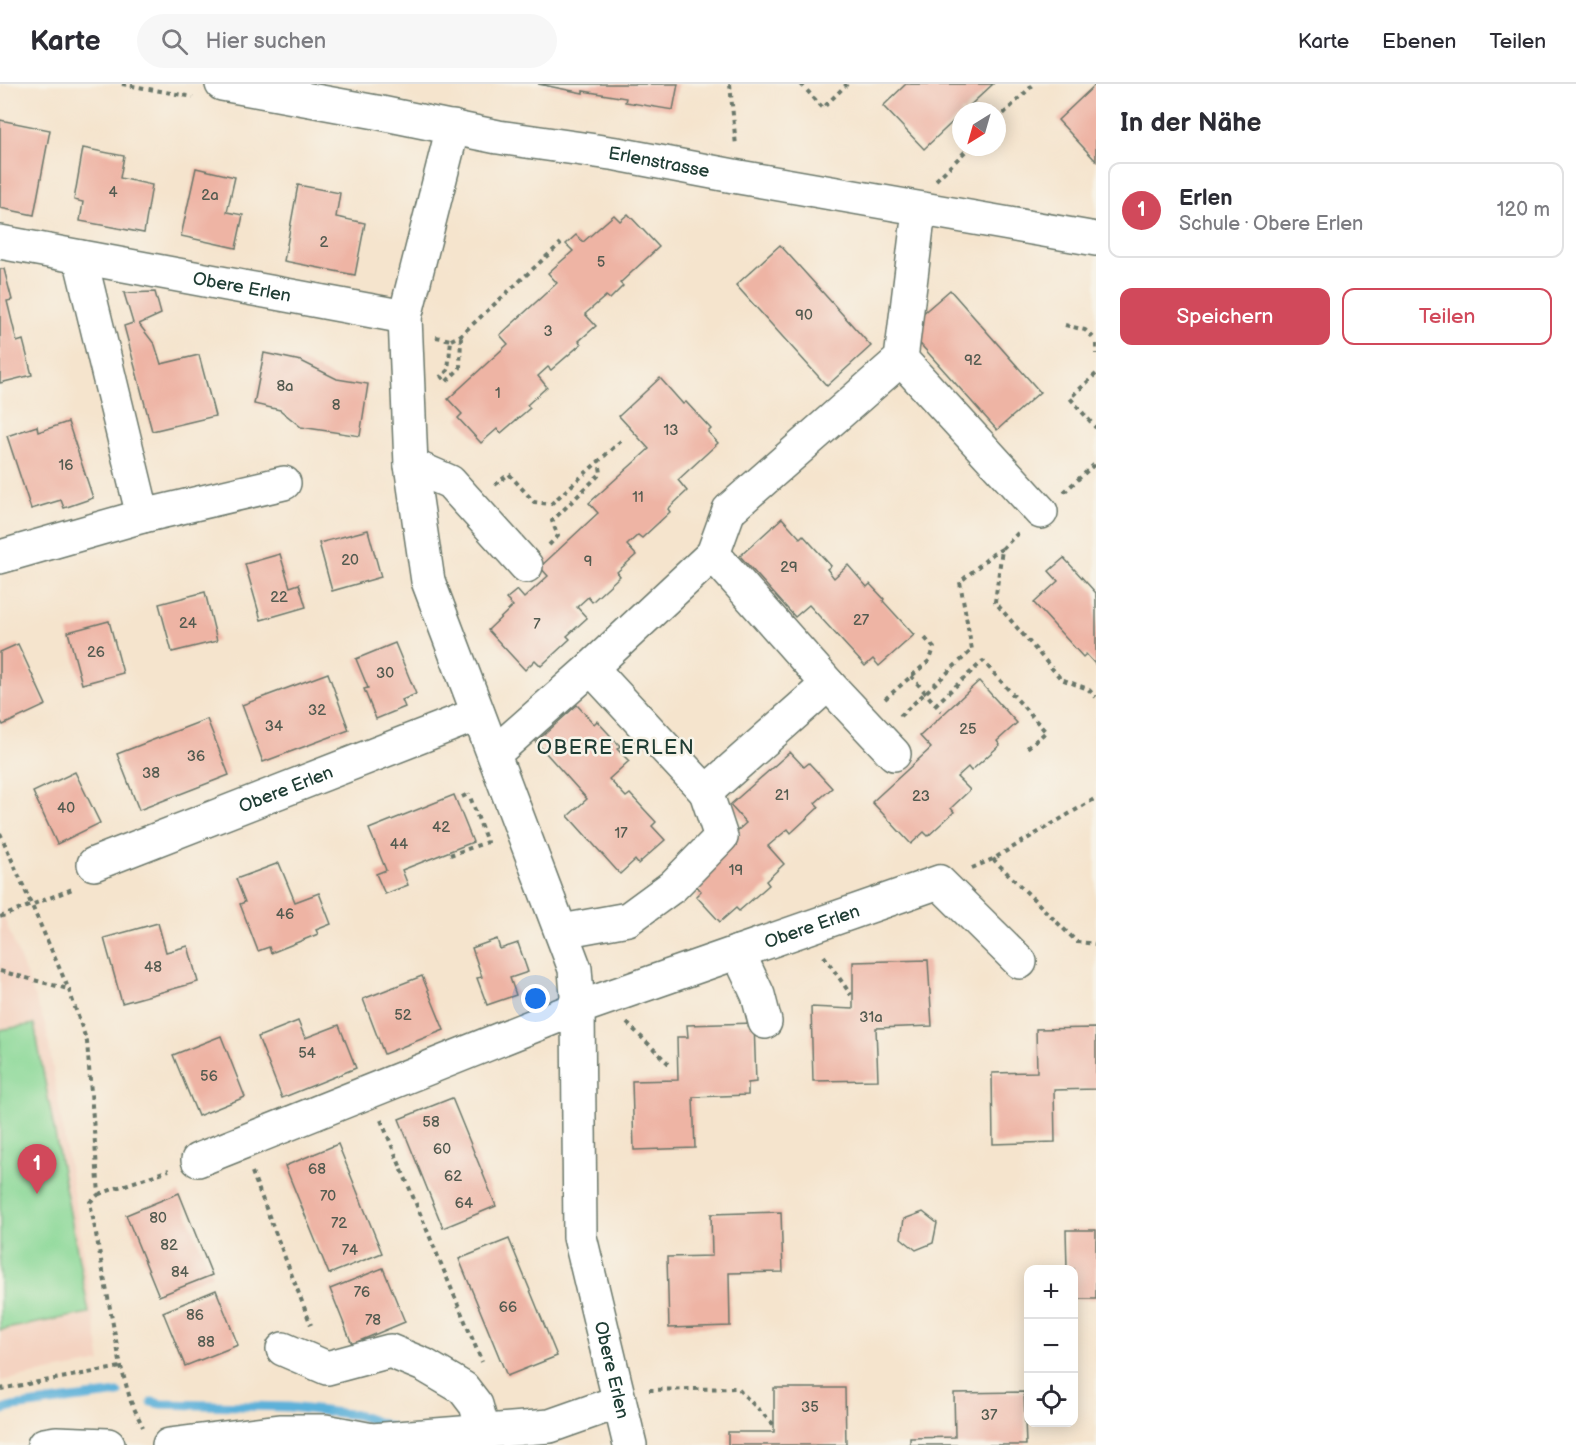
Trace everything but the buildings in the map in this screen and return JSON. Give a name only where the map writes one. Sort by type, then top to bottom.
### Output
[{"type":"street","name":"Erlenstrasse","points":[[213,91],[616,154],[1096,239]]},
{"type":"street","name":"Obere Erlen","points":[[453,128],[405,316],[411,465],[428,581],[575,969],[578,1008],[580,1237],[630,1445]]},
{"type":"street","points":[[495,753],[591,668],[713,554],[729,510],[901,359],[917,228]]},
{"type":"street","name":"Obere Erlen","points":[[0,242],[405,316]]},
{"type":"street","points":[[80,257],[143,516]]},
{"type":"street","points":[[901,359],[1041,512]]},
{"type":"street","points":[[411,465],[450,482],[526,566]]},
{"type":"street","points":[[0,557],[143,516],[284,483]]},
{"type":"street","points":[[713,554],[877,737]]},
{"type":"street","points":[[562,931],[628,919],[673,886],[721,837],[706,792],[591,668]]},
{"type":"street","points":[[706,792],[828,684]]},
{"type":"street","name":"Obere Erlen","points":[[94,864],[478,714]]},
{"type":"street","name":"Obere Erlen","points":[[198,1160],[578,1008],[939,882]]},
{"type":"street","points":[[939,882],[1020,962]]},
{"type":"street","points":[[738,952],[758,994],[765,1022]]},
{"type":"street","points":[[283,1349],[327,1368],[390,1351],[424,1365],[463,1388],[476,1405],[483,1430]]},
{"type":"street","points":[[157,1436],[325,1431],[376,1442],[483,1430],[550,1426],[617,1398]]},
{"type":"street","points":[[44,1445],[56,1443],[108,1445]]},
{"type":"path","points":[[122,84],[213,91]]},
{"type":"path","points":[[730,84],[737,153]]},
{"type":"path","points":[[801,84],[823,108],[847,84]]},
{"type":"path","points":[[1006,111],[1034,84]]},
{"type":"path","points":[[930,186],[961,156]]},
{"type":"path","points":[[434,335],[439,339],[451,340],[461,336],[561,243]]},
{"type":"path","points":[[1065,325],[1084,330],[1096,342],[1096,354]]},
{"type":"path","points":[[441,376],[446,382],[460,368],[461,336]]},
{"type":"path","points":[[433,383],[448,370],[451,340]]},
{"type":"path","points":[[1096,374],[1070,398],[1096,428]]},
{"type":"path","points":[[472,506],[509,474],[534,502],[551,504],[621,441]]},
{"type":"path","points":[[558,536],[552,521],[601,473],[599,461]]},
{"type":"path","points":[[877,737],[972,650],[960,582],[1002,549],[1096,463]]},
{"type":"path","points":[[1002,549],[995,602],[1061,679],[1088,689],[1096,697]]},
{"type":"path","points":[[877,737],[911,676],[934,654],[934,648],[924,637]]},
{"type":"path","points":[[935,705],[983,661],[1046,732],[1027,748]]},
{"type":"path","points":[[911,676],[941,711]]},
{"type":"path","points":[[450,855],[487,842],[469,794]]},
{"type":"path","points":[[939,882],[993,859],[1096,798]]},
{"type":"path","points":[[0,833],[69,990],[87,1042],[99,1194]]},
{"type":"path","points":[[993,859],[1077,942],[1096,944]]},
{"type":"path","points":[[0,917],[100,879],[94,864]]},
{"type":"path","points":[[812,926],[824,957],[851,995]]},
{"type":"path","points":[[0,971],[69,990]]},
{"type":"path","points":[[624,1020],[672,1067]]},
{"type":"path","points":[[377,1110],[483,1366],[463,1388]]},
{"type":"path","points":[[157,1436],[131,1402],[121,1367],[90,1202],[99,1194],[198,1160]]},
{"type":"path","points":[[251,1170],[327,1368]]},
{"type":"path","points":[[0,1389],[121,1367]]},
{"type":"path","points":[[617,1398],[630,1390],[737,1388],[774,1425]]},
{"type":"shaded area","points":[[0,907],[46,1027],[101,1362],[0,1381]]},
{"type":"green space","points":[[34,1024],[89,1313],[0,1330],[0,1030]]},
{"type":"waterway","points":[[0,1411],[13,1407],[118,1393]]},
{"type":"waterway","points":[[152,1402],[289,1407],[357,1415],[391,1427]]},
{"type":"place","name":"Erlen","points":[[37,1194]]},
{"type":"district","name":"OBERE ERLEN","points":[[616,747]]}]
